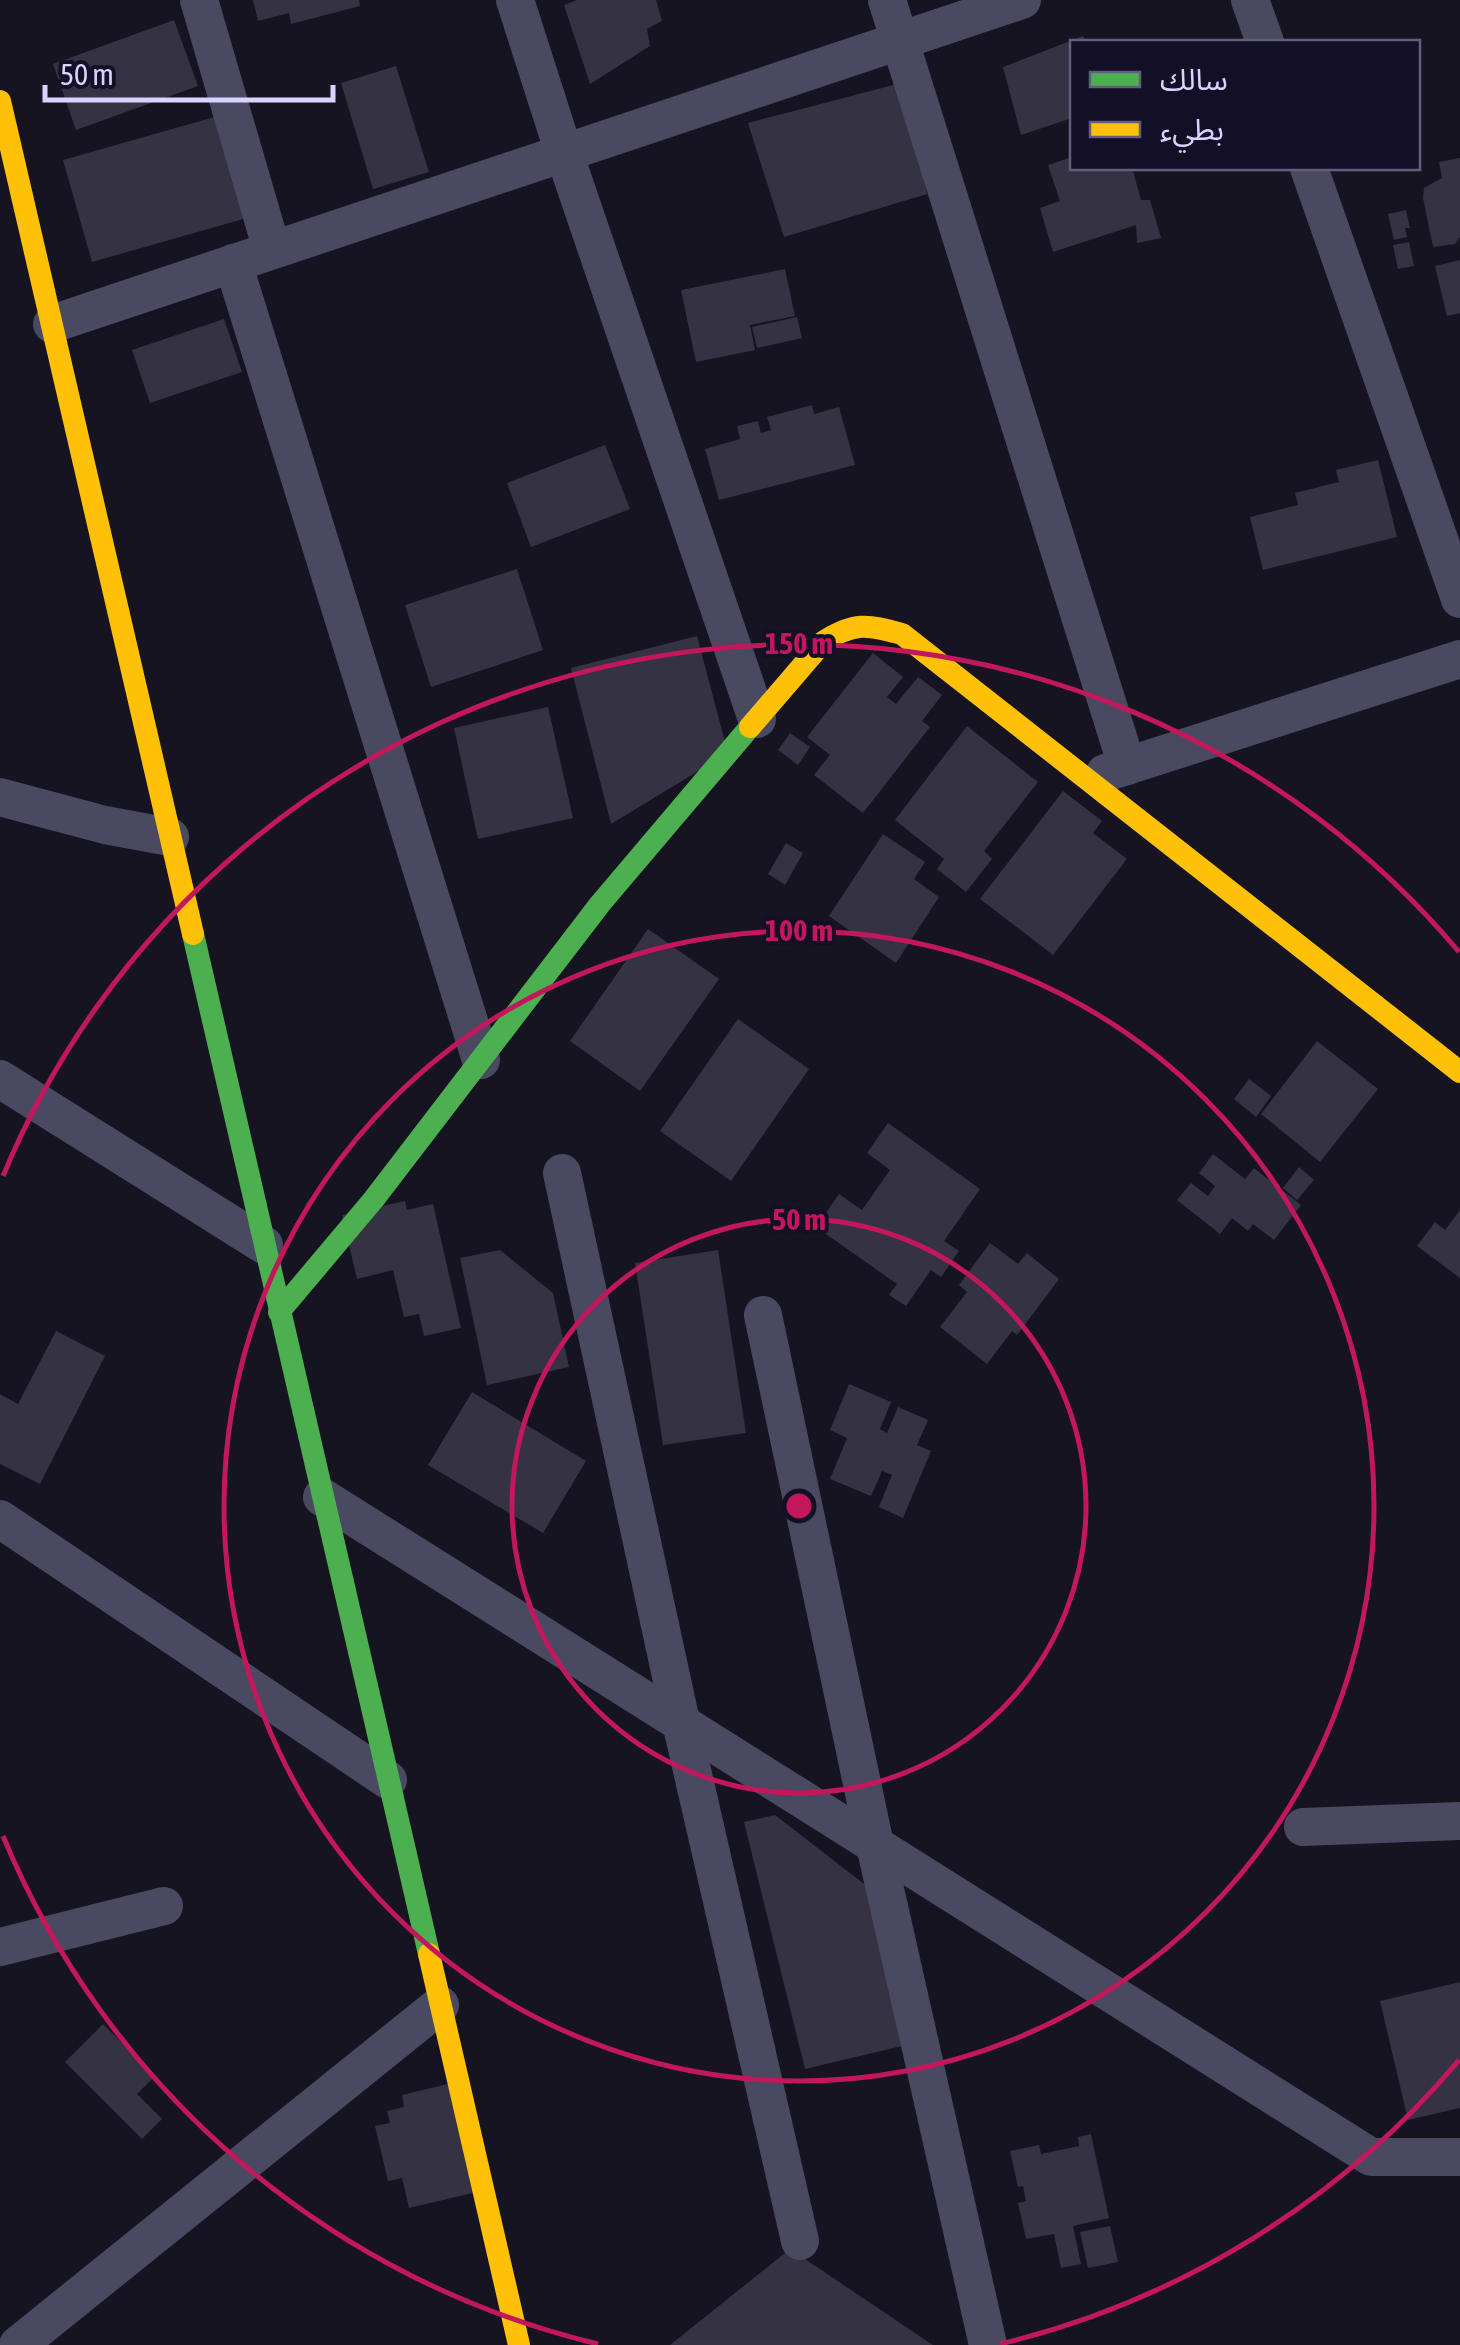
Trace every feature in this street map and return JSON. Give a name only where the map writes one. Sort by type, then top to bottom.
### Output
[{"type":"street","points":[[199,0],[272,250]]},
{"type":"street","points":[[515,0],[757,719]]},
{"type":"street","points":[[888,0],[1127,766]]},
{"type":"street","points":[[52,324],[1022,0]]},
{"type":"street","points":[[1250,0],[1264,40]]},
{"type":"street","points":[[0,101],[16,242],[52,324],[519,2345]]},
{"type":"street","points":[[1310,170],[1460,599]]},
{"type":"street","points":[[233,263],[481,1060]]},
{"type":"street","points":[[279,1312],[374,1199],[600,904],[822,642],[846,626],[871,625],[902,634],[1460,1072]]},
{"type":"street","points":[[1086,779],[1460,659]]},
{"type":"street","points":[[0,797],[105,825],[170,836]]},
{"type":"street","points":[[0,1079],[264,1245]]},
{"type":"street","points":[[562,1173],[681,1722],[800,2241]]},
{"type":"street","points":[[763,1315],[875,1845],[988,2345]]},
{"type":"street","points":[[322,1497],[1371,2158],[1460,2157]]},
{"type":"street","points":[[0,1519],[388,1780]]},
{"type":"street","points":[[1303,1827],[1460,1821]]},
{"type":"street","points":[[0,1947],[164,1906]]},
{"type":"street","points":[[18,2345],[440,2005]]},
{"type":"building","points":[[253,0],[359,0],[360,6],[291,24],[289,13],[258,21]]},
{"type":"building","points":[[577,0],[656,0],[662,21],[647,29],[650,46],[590,84],[564,5]]},
{"type":"building","points":[[174,20],[198,86],[76,130],[53,64]]},
{"type":"building","points":[[1070,41],[1070,119],[1021,135],[1003,67]]},
{"type":"building","points":[[396,66],[429,172],[373,189],[341,83]]},
{"type":"building","points":[[905,82],[927,194],[784,237],[748,123]]},
{"type":"building","points":[[218,116],[247,218],[92,262],[63,160]]},
{"type":"building","points":[[1070,158],[1070,170],[1133,171],[1141,200],[1150,200],[1161,238],[1137,243],[1136,225],[1053,252],[1040,208],[1060,201],[1048,165]]},
{"type":"building","points":[[1460,158],[1460,237],[1455,244],[1433,247],[1424,188],[1442,178],[1439,162]]},
{"type":"building","points":[[1406,210],[1410,228],[1405,228],[1407,237],[1394,240],[1388,214]]},
{"type":"building","points":[[1409,242],[1414,266],[1398,269],[1393,245]]},
{"type":"building","points":[[1460,260],[1460,313],[1447,316],[1435,266]]},
{"type":"building","points":[[785,269],[795,316],[750,325],[755,350],[696,362],[681,290]]},
{"type":"building","points":[[797,317],[802,338],[757,348],[752,327]]},
{"type":"building","points":[[224,319],[242,372],[150,403],[132,350]]},
{"type":"building","points":[[812,405],[814,414],[839,407],[855,465],[719,500],[705,449],[740,439],[737,426],[758,421],[761,433],[771,430],[767,417]]},
{"type":"building","points":[[605,445],[630,509],[531,547],[507,483]]},
{"type":"building","points":[[1378,460],[1397,537],[1263,570],[1250,517],[1298,505],[1295,493],[1339,482],[1336,470]]},
{"type":"building","points":[[517,569],[543,650],[431,687],[405,605]]},
{"type":"building","points":[[697,636],[728,753],[611,824],[571,668]]},
{"type":"building","points":[[873,653],[903,677],[887,697],[896,704],[918,677],[942,695],[922,721],[930,727],[863,813],[814,775],[830,755],[807,737]]},
{"type":"building","points":[[548,707],[573,818],[478,839],[454,728]]},
{"type":"building","points":[[967,726],[1038,782],[984,851],[992,859],[966,892],[937,869],[944,859],[895,820]]},
{"type":"building","points":[[790,733],[810,747],[798,765],[778,750]]},
{"type":"building","points":[[1063,791],[1102,821],[1093,833],[1127,859],[1053,955],[980,899]]},
{"type":"building","points":[[883,834],[925,862],[914,879],[939,897],[896,963],[829,916]]},
{"type":"building","points":[[786,843],[803,853],[785,885],[768,874]]},
{"type":"building","points":[[648,929],[719,979],[640,1091],[570,1041]]},
{"type":"building","points":[[738,1019],[809,1069],[731,1181],[660,1131]]},
{"type":"building","points":[[1317,1041],[1378,1089],[1320,1162],[1261,1114]]},
{"type":"building","points":[[1249,1079],[1271,1096],[1256,1117],[1234,1099]]},
{"type":"building","points":[[888,1123],[980,1189],[944,1241],[959,1251],[941,1277],[931,1270],[906,1306],[889,1295],[897,1284],[816,1227],[839,1194],[862,1210],[890,1170],[867,1153]]},
{"type":"building","points":[[1213,1154],[1245,1179],[1254,1168],[1301,1205],[1274,1240],[1253,1224],[1248,1231],[1232,1218],[1220,1234],[1177,1200],[1191,1183],[1208,1196],[1215,1186],[1199,1173]]},
{"type":"building","points":[[1299,1167],[1314,1180],[1297,1200],[1283,1188]]},
{"type":"building","points":[[405,1201],[407,1210],[433,1204],[461,1328],[424,1336],[419,1314],[404,1317],[393,1270],[357,1279],[342,1215]]},
{"type":"building","points":[[1460,1210],[1460,1278],[1417,1246],[1435,1222],[1445,1230]]},
{"type":"building","points":[[990,1243],[1018,1264],[1027,1253],[1059,1279],[1017,1335],[1012,1331],[987,1364],[940,1327],[967,1292],[959,1285]]},
{"type":"building","points":[[500,1250],[553,1293],[569,1367],[487,1385],[460,1258]]},
{"type":"building","points":[[718,1250],[746,1433],[663,1445],[635,1263]]},
{"type":"building","points":[[56,1331],[105,1356],[40,1484],[0,1464],[0,1394],[18,1404]]},
{"type":"building","points":[[849,1384],[891,1402],[880,1429],[887,1433],[898,1407],[928,1420],[917,1445],[931,1451],[903,1518],[879,1507],[892,1475],[882,1471],[871,1496],[830,1479],[847,1438],[830,1430]]},
{"type":"building","points":[[472,1392],[586,1461],[543,1533],[428,1465]]},
{"type":"building","points":[[775,1815],[868,1887],[906,2045],[805,2069],[744,1822]]},
{"type":"building","points":[[1460,1982],[1460,2108],[1408,2120],[1380,2001]]},
{"type":"building","points":[[103,2024],[155,2076],[137,2094],[162,2119],[142,2139],[65,2062]]},
{"type":"building","points":[[452,2083],[477,2192],[409,2208],[402,2178],[388,2181],[375,2126],[390,2123],[387,2111],[404,2107],[402,2095]]},
{"type":"building","points":[[1091,2134],[1109,2218],[1073,2226],[1081,2264],[1061,2268],[1054,2234],[1026,2239],[1018,2203],[1026,2201],[1023,2186],[1018,2187],[1010,2151],[1039,2145],[1041,2154],[1079,2146],[1078,2137]]},
{"type":"building","points":[[1110,2226],[1118,2262],[1088,2268],[1080,2232]]},
{"type":"building","points":[[790,2249],[933,2345],[670,2345]]},
{"type":"traffic: fast","points":[[279,1312],[374,1199],[600,904],[750,727]]},
{"type":"traffic: fast","points":[[193,934],[429,1954]]},
{"type":"traffic: slow","points":[[0,101],[193,934]]},
{"type":"traffic: slow","points":[[750,727],[823,642],[861,627],[902,634],[1460,1072]]},
{"type":"traffic: slow","points":[[429,1954],[519,2345]]}]
